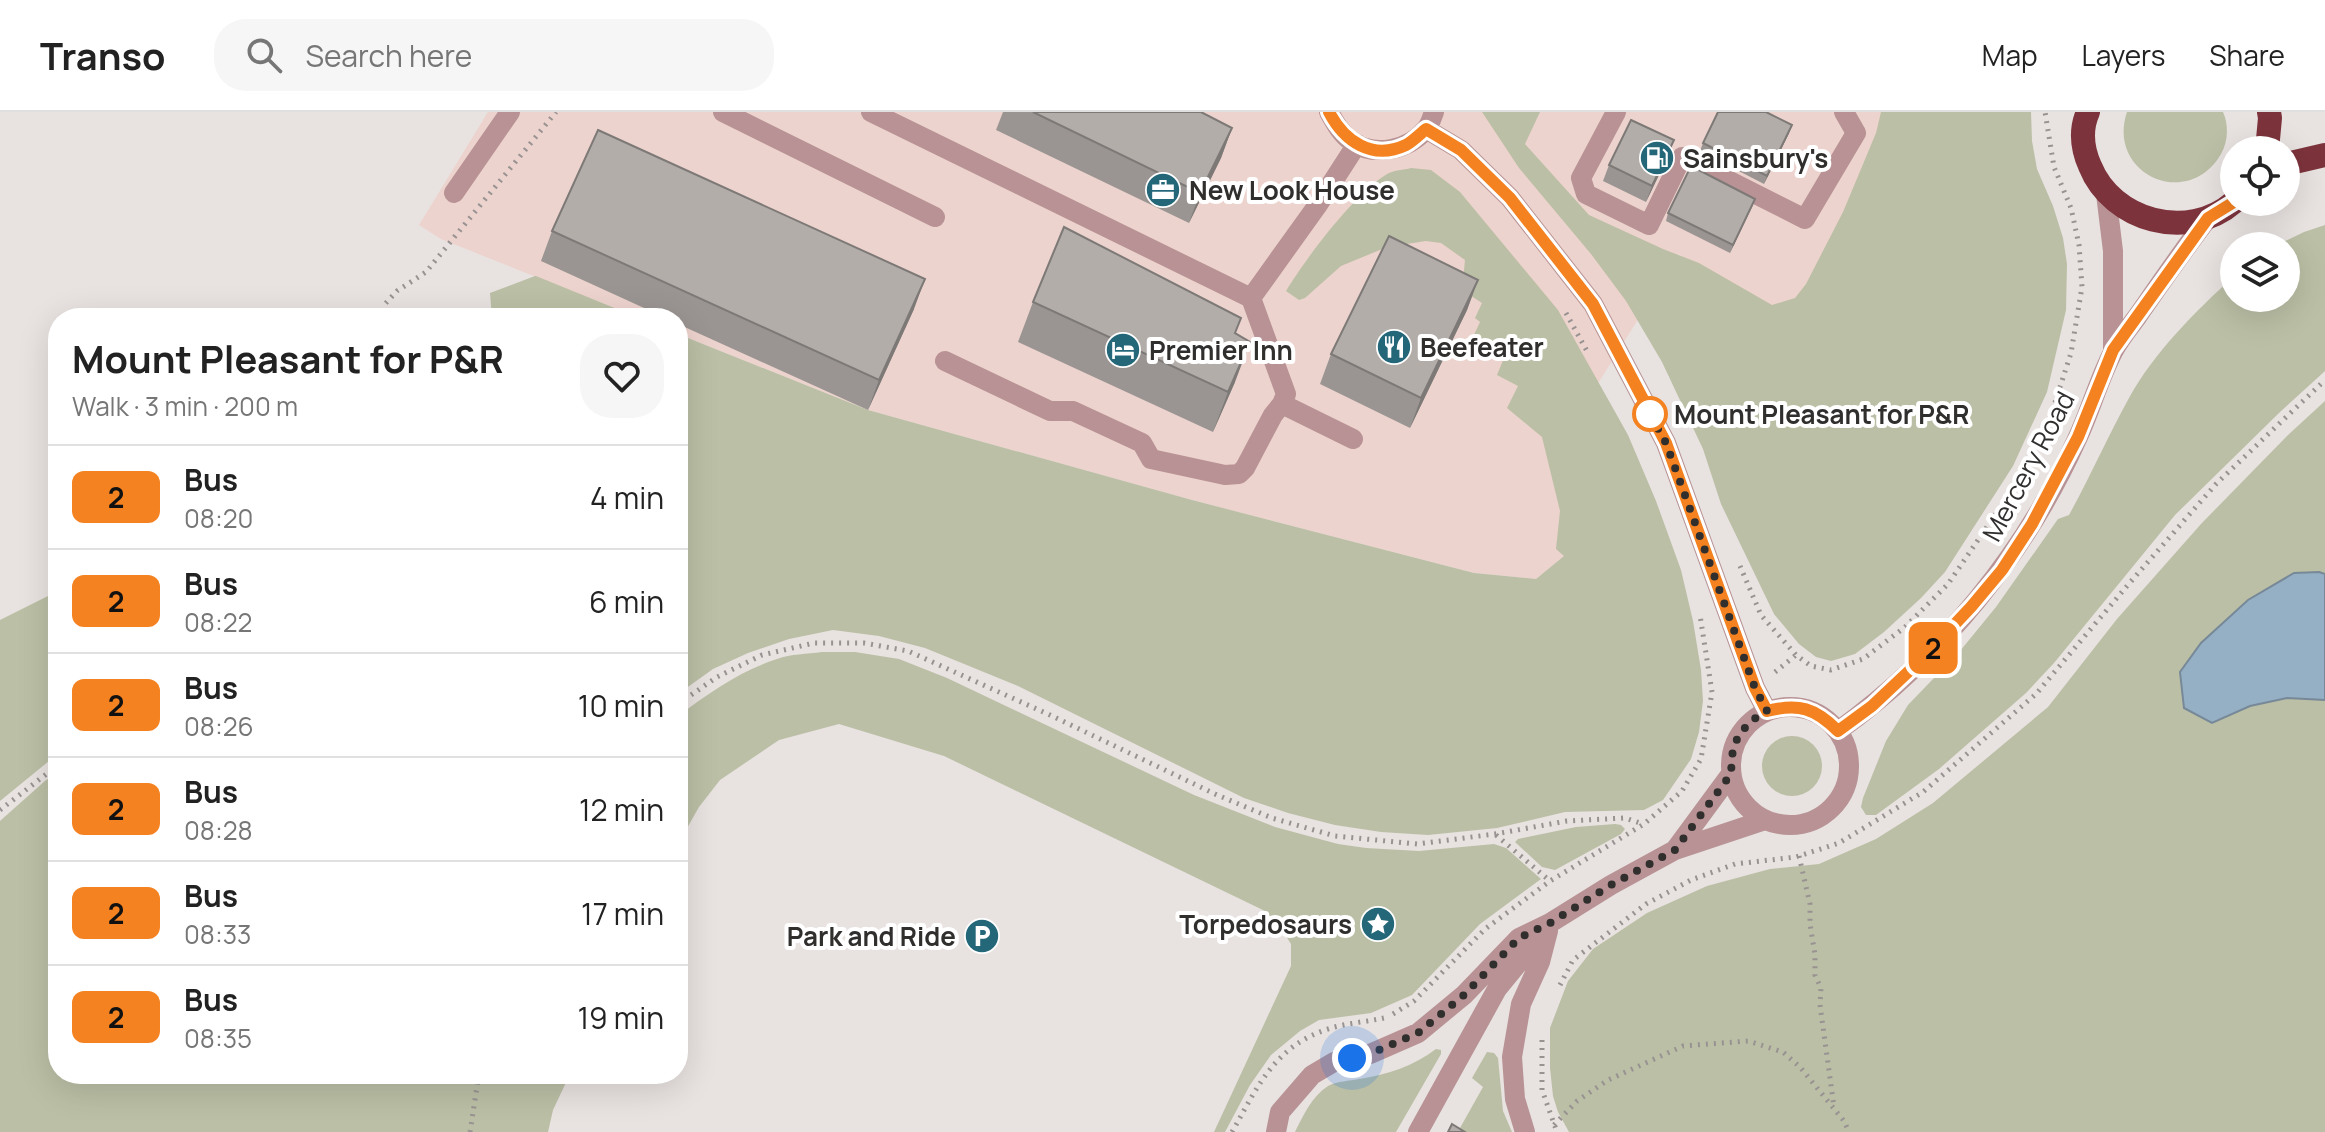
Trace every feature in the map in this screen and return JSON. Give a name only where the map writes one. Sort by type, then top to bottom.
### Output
[{"type":"highway","points":[[2268,136],[2269,112]]},
{"type":"highway","points":[[2085,115],[2083,149],[2098,183],[2121,206],[2141,216],[2175,223],[2208,218],[2220,211]]},
{"type":"highway","points":[[2300,161],[2325,155]]},
{"type":"street","points":[[454,193],[510,112]]},
{"type":"street","points":[[723,112],[935,217]]},
{"type":"street","points":[[873,112],[1251,298],[1286,394],[1245,468],[1239,474],[1225,475],[1151,459],[1142,443],[1073,411],[1050,411],[945,361]]},
{"type":"street","points":[[1329,112],[1338,129],[1357,144],[1370,149],[1389,150],[1407,144],[1430,120],[1510,198],[1593,304],[1666,443],[1755,688],[1767,711]]},
{"type":"street","points":[[1616,112],[1581,178],[1586,194],[1649,225],[1682,157],[1805,219],[1856,133],[1844,112]]},
{"type":"street","points":[[1251,298],[1357,144]]},
{"type":"street","points":[[2106,194],[2113,251],[2113,350]]},
{"type":"street","points":[[2113,350],[2208,218]]},
{"type":"street","name":"Mercery Road","points":[[1838,731],[1872,706],[1923,658],[2002,570],[2032,524],[2078,437],[2113,350]]},
{"type":"street","points":[[1282,404],[1353,439]]},
{"type":"street","points":[[1787,706],[1806,708],[1824,717],[1838,731],[1847,748],[1849,768],[1845,787],[1836,804],[1821,816],[1803,824],[1783,825],[1765,820],[1749,809],[1737,793],[1731,774],[1732,755],[1738,736],[1751,721],[1767,711],[1787,706]]},
{"type":"street","points":[[1675,850],[1731,774]]},
{"type":"street","points":[[1269,1132],[1312,1075],[1334,1062],[1370,1054],[1418,1033],[1464,995],[1519,938],[1675,850],[1765,820]]},
{"type":"street","points":[[1418,1132],[1497,989],[1550,923]]},
{"type":"street","points":[[1525,1132],[1515,1099],[1512,1057],[1521,1004],[1540,962],[1550,923]]},
{"type":"path","points":[[384,308],[397,291],[426,272],[556,112]]},
{"type":"path","points":[[1737,559],[1761,615],[1796,655],[1811,666],[1831,670],[1863,659],[1905,627],[1948,584],[2004,502],[2050,418],[2071,353],[2082,287],[2079,245],[2071,208],[2054,167],[2045,112]]},
{"type":"path","points":[[1561,306],[1590,358]]},
{"type":"path","points":[[1556,993],[1573,960],[1646,904],[1691,880],[1735,864],[1799,856],[1839,843],[1923,792],[2036,694],[2216,484],[2325,380]]},
{"type":"path","points":[[1232,1132],[1263,1077],[1278,1058],[1303,1039],[1331,1028],[1386,1018],[1414,1001],[1485,929],[1550,881],[1644,824],[1682,791],[1701,759],[1712,692],[1700,613]]},
{"type":"path","points":[[688,697],[717,677],[762,655],[814,643],[864,643],[908,651],[1215,794],[1272,818],[1335,836],[1417,844],[1567,821],[1625,818],[1644,824]]},
{"type":"path","points":[[0,810],[48,773]]},
{"type":"path","points":[[1495,834],[1550,881]]},
{"type":"path","points":[[1799,856],[1810,904],[1815,975],[1821,988],[1820,1005],[1834,1109]]},
{"type":"path","points":[[1542,1037],[1542,1090],[1557,1132]]},
{"type":"path","points":[[1553,1125],[1577,1101],[1608,1080],[1683,1046],[1748,1041],[1783,1052],[1800,1067],[1849,1132]]},
{"type":"path","points":[[470,1132],[477,1084]]},
{"type":"shaded area","points":[[488,112],[1882,112],[1872,174],[1789,347],[1691,271],[1679,254],[1592,393],[1564,556],[1536,579],[1474,573],[1192,500],[868,410],[688,338],[688,308],[614,308],[441,239],[419,225]]},
{"type":"green space","points":[[1482,112],[1540,112],[1525,144],[1589,215],[1699,263],[1772,305],[1795,298],[1806,284],[1843,212],[1876,133],[1881,112],[2031,112],[2037,169],[2053,206],[2067,264],[2066,310],[2047,392],[2013,466],[1945,572],[1884,632],[1855,654],[1831,661],[1816,657],[1799,644],[1774,614],[1721,504],[1703,449],[1662,362],[1626,301],[1519,168]]},
{"type":"green space","points":[[2127,112],[2223,112],[2227,128],[2226,136],[2220,136],[2220,155],[2207,171],[2189,180],[2171,182],[2154,178],[2139,168],[2128,153],[2124,134]]},
{"type":"green space","points":[[1411,168],[1431,170],[1460,192],[1558,310],[1628,435],[1681,570],[1701,670],[1703,701],[1699,732],[1691,759],[1663,800],[1644,810],[1565,812],[1497,828],[1428,835],[1335,825],[1244,798],[1018,686],[925,648],[879,636],[833,630],[789,639],[748,653],[713,669],[688,687],[688,338],[868,410],[1192,500],[1474,573],[1536,579],[1564,556],[1556,549],[1560,511],[1542,437],[1507,408],[1518,386],[1497,375],[1504,358],[1473,337],[1480,322],[1475,318],[1482,303],[1462,290],[1465,260],[1441,243],[1426,241],[1387,247],[1341,266],[1305,298],[1299,300],[1286,291],[1346,211],[1374,183],[1396,171]]},
{"type":"green space","points":[[2325,225],[2325,371],[2175,515],[2026,693],[1939,769],[1876,815],[1866,815],[1861,807],[1863,798],[1886,741],[1908,705],[1960,651],[1996,607],[2058,519],[2069,515],[2129,398],[2163,348],[2220,289],[2220,312],[2300,312],[2300,234]]},
{"type":"green space","points":[[535,276],[614,308],[491,308],[490,293]]},
{"type":"green space","points":[[2325,401],[2325,1132],[1569,1132],[1553,1096],[1550,1028],[1568,981],[1593,949],[1647,913],[1707,886],[1770,869],[1819,864],[1876,839],[1933,803],[2048,707],[2117,619],[2201,524]]},
{"type":"green space","points":[[48,596],[48,762],[0,801],[0,620]]},
{"type":"green space","points":[[855,652],[899,659],[947,678],[1194,795],[1275,827],[1366,848],[1419,851],[1494,844],[1506,848],[1541,879],[1480,924],[1412,995],[1371,1013],[1319,1020],[1300,1031],[1271,1055],[1250,1085],[1225,1132],[1214,1132],[1291,966],[1291,944],[1265,911],[944,756],[839,724],[779,740],[720,780],[688,826],[688,709],[738,676],[793,655]]},
{"type":"green space","points":[[1792,736],[1803,738],[1813,745],[1820,755],[1820,777],[1813,787],[1803,794],[1792,796],[1781,794],[1771,787],[1764,777],[1762,766],[1764,755],[1771,745],[1781,738]]},
{"type":"green space","points":[[46,780],[48,1084],[565,1084],[553,1110],[548,1132],[0,1132],[0,821]]},
{"type":"green space","points":[[1615,824],[1625,829],[1621,834],[1555,870],[1542,867],[1515,842],[1576,827]]},
{"type":"green space","points":[[1436,1049],[1441,1050],[1441,1054],[1396,1132],[1295,1132],[1313,1101],[1328,1086],[1399,1069]]},
{"type":"green space","points":[[1487,1052],[1494,1053],[1498,1058],[1503,1111],[1512,1132],[1466,1132],[1460,1128],[1483,1087],[1472,1078]]},
{"type":"water","points":[[2294,573],[2325,574],[2325,700],[2287,698],[2250,706],[2212,723],[2184,708],[2180,672],[2201,643],[2248,600]]},
{"type":"building","points":[[1033,112],[1201,112],[1232,128],[1200,193]]},
{"type":"building","points":[[1718,112],[1766,112],[1792,125],[1767,176],[1703,143]]},
{"type":"building","points":[[1631,120],[1674,140],[1652,186],[1609,165]]},
{"type":"building","points":[[598,130],[925,279],[879,380],[552,231]]},
{"type":"building","points":[[1691,166],[1755,199],[1733,245],[1668,213]]},
{"type":"building","points":[[1064,227],[1241,318],[1235,333],[1250,342],[1228,392],[1033,302]]},
{"type":"building","name":"Beefeater","points":[[1389,236],[1478,280],[1421,398],[1331,354]]},
{"type":"building","points":[[1452,1124],[1465,1132],[1448,1132]]},
{"type":"bus line","name":"2","points":[[1329,112],[1338,129],[1352,142],[1370,149],[1389,150],[1407,144],[1426,129],[1461,150],[1510,198],[1593,304],[1666,443],[1755,688],[1767,711],[1787,706],[1806,708],[1824,717],[1838,731],[1872,706],[1923,658],[2002,570],[2032,524],[2078,437],[2113,350],[2208,218],[2220,212]]},
{"type":"place","name":"Sainsbury's","points":[[1657,158]]},
{"type":"place","name":"New Look House","points":[[1163,190]]},
{"type":"place","name":"Beefeater","points":[[1394,347]]},
{"type":"place","name":"Premier Inn","points":[[1123,350]]},
{"type":"place","name":"Mount Pleasant for P&R","points":[[1650,414]]},
{"type":"place","name":"Torpedosaurs","points":[[1378,924]]},
{"type":"place","name":"Park and Ride","points":[[982,936]]},
{"type":"route","points":[[1352,1058],[1370,1054],[1418,1033],[1464,995],[1519,938],[1675,850],[1731,774],[1732,755],[1738,736],[1751,721],[1767,711],[1755,688],[1666,443],[1650,414]]}]
